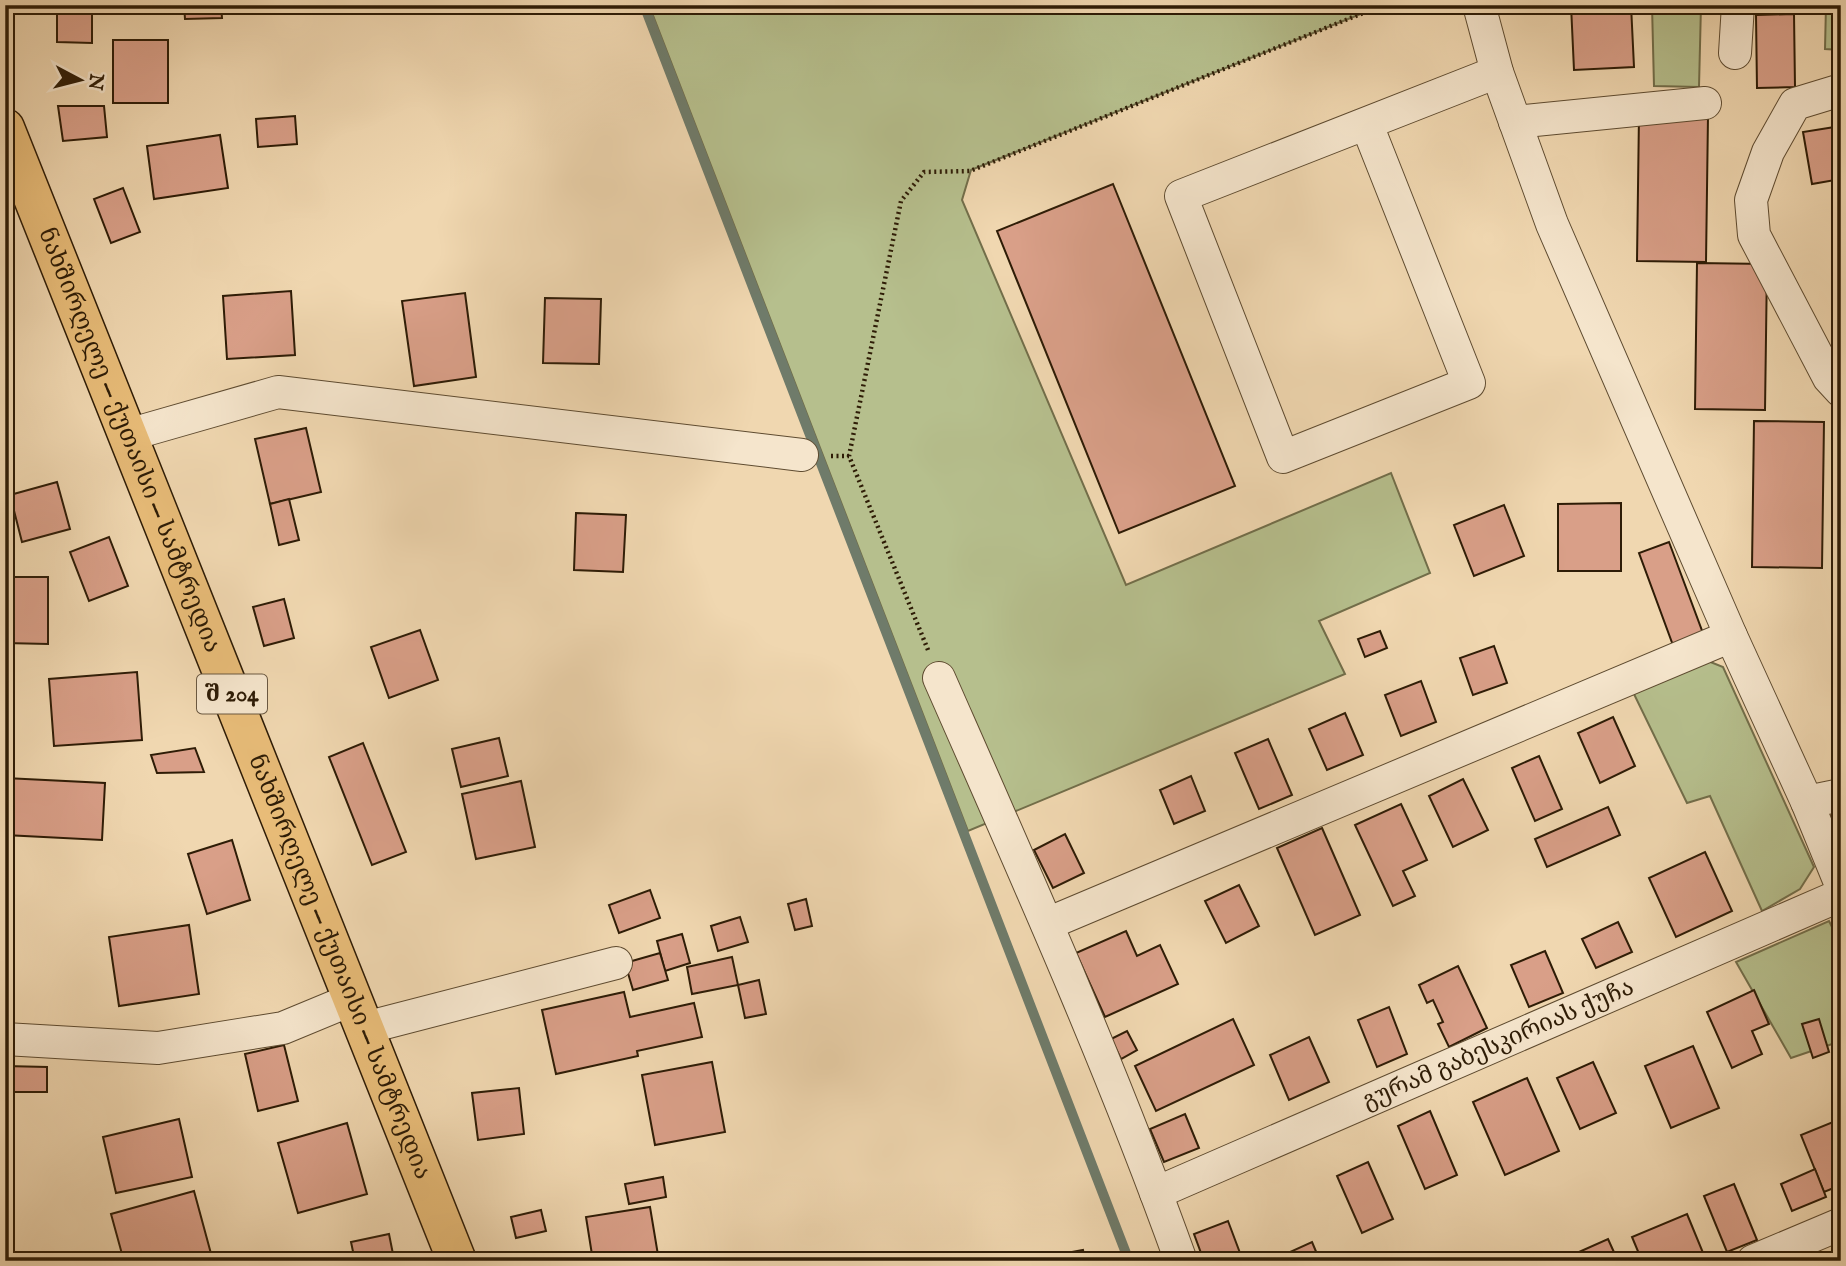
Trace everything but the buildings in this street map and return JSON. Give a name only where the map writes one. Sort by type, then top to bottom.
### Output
[{"type":"main road","name":"ნახშირღელე — ქუთაისი — სამტრედია","points":[[5,128],[457,1261]]},
{"type":"street","points":[[1479,5],[1497,72],[1552,224],[1841,885]]},
{"type":"street","points":[[1735,53],[1738,5]]},
{"type":"street","points":[[1367,125],[1469,383],[1283,457],[1181,196],[1497,72]]},
{"type":"street","points":[[1841,90],[1795,104],[1768,152],[1751,200],[1754,235],[1829,378],[1841,391]]},
{"type":"street","points":[[1515,122],[1705,103]]},
{"type":"street","points":[[128,435],[278,392],[802,455]]},
{"type":"street","points":[[1047,924],[1731,636]]},
{"type":"street","points":[[939,678],[1047,924],[1156,1192],[1181,1261]]},
{"type":"street","points":[[1807,802],[1841,795]]},
{"type":"street","name":"გურამ გაბესკირიას ქუჩა","points":[[1156,1192],[1841,895]]},
{"type":"street","points":[[5,1039],[158,1048],[283,1028],[616,963]]},
{"type":"street","points":[[1753,1261],[1841,1224]]},
{"type":"path","points":[[939,678],[849,457],[901,201],[925,172],[970,170],[1383,5]]},
{"type":"path","points":[[834,456],[849,457]]},
{"type":"green space","points":[[649,5],[1383,5],[971,170],[962,200],[1126,585],[1391,473],[1430,573],[1319,621],[1345,674],[968,831]]},
{"type":"green space","points":[[1652,5],[1701,5],[1699,87],[1654,86]]},
{"type":"green space","points":[[1826,5],[1841,5],[1841,50],[1825,49]]},
{"type":"green space","points":[[1703,659],[1723,667],[1814,867],[1800,889],[1762,911],[1710,796],[1687,803],[1632,690]]},
{"type":"green space","points":[[1829,921],[1841,945],[1841,1041],[1791,1058],[1736,962]]},
{"type":"waterway","points":[[644,5],[1129,1261]]}]
